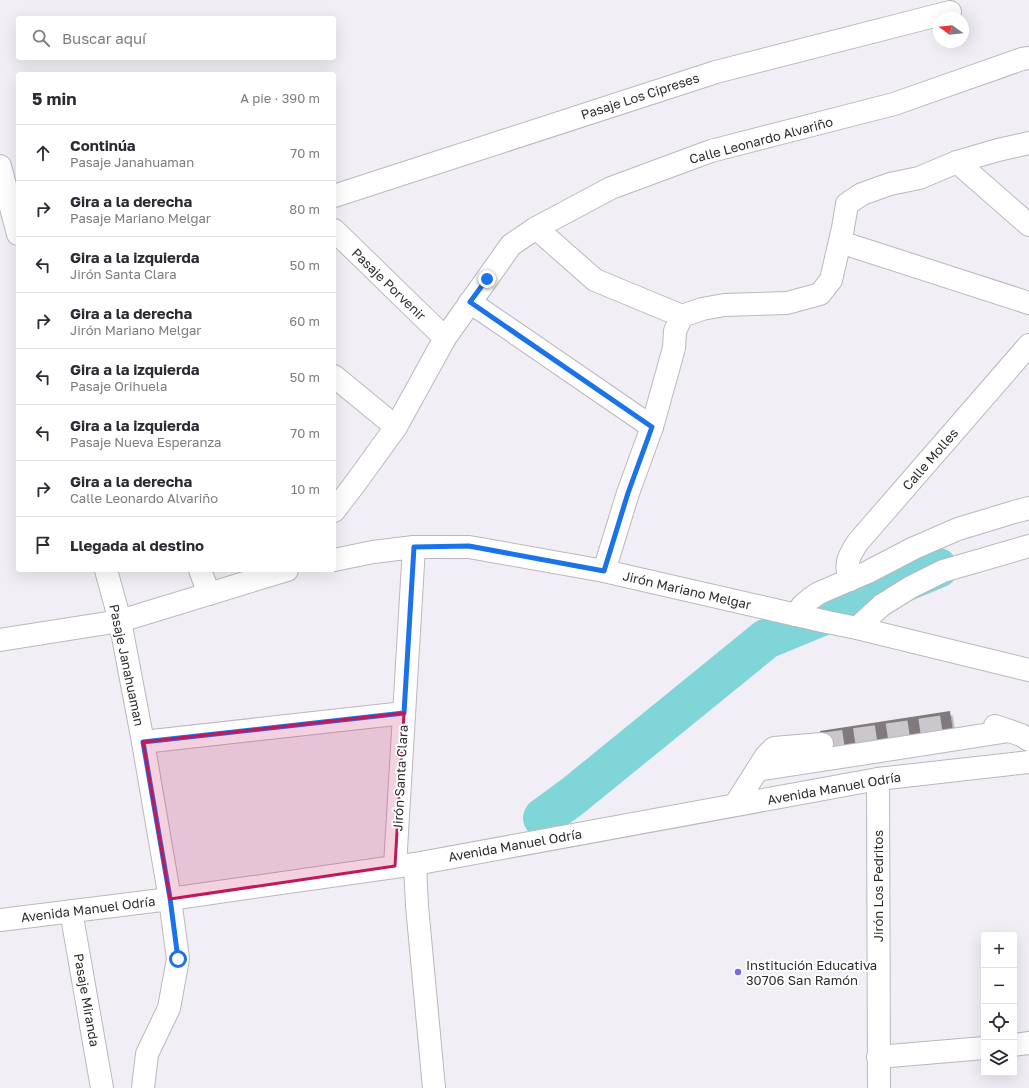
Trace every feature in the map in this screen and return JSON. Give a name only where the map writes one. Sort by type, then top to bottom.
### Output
[{"type":"main road","name":"Pasaje Los Cipreses","points":[[336,195],[716,72],[933,16]]},
{"type":"main road","name":"Calle Leonardo Alvariño","points":[[336,508],[396,427],[445,338],[470,302],[511,245],[536,228],[611,188],[711,151],[894,104],[1022,59],[1029,58]]},
{"type":"main road","points":[[536,228],[595,280],[682,316],[702,309],[724,305],[787,303],[820,294],[831,280],[848,204],[862,194],[890,184],[919,178],[957,162],[1029,143]]},
{"type":"main road","points":[[957,162],[1029,226]]},
{"type":"main road","points":[[0,166],[16,226]]},
{"type":"main road","name":"Pasaje Porvenir","points":[[336,232],[445,338]]},
{"type":"main road","points":[[840,242],[1029,303]]},
{"type":"main road","points":[[470,302],[652,427]]},
{"type":"main road","points":[[604,571],[628,493],[652,427],[674,348],[675,331],[682,316]]},
{"type":"main road","name":"Calle Molles","points":[[850,580],[846,571],[848,561],[858,542],[1029,345]]},
{"type":"main road","points":[[336,378],[396,427]]},
{"type":"main road","points":[[799,616],[802,606],[819,593],[868,572],[914,548],[958,530],[1029,508]]},
{"type":"main road","name":"Jirón Mariano Melgar","points":[[336,560],[373,552],[414,547],[469,546],[604,571],[857,628],[1029,670]]},
{"type":"main road","points":[[857,628],[882,605],[910,587],[943,571],[1029,546]]},
{"type":"main road","name":"Jirón Santa Clara","points":[[414,547],[404,713],[405,865],[417,906],[434,1088]]},
{"type":"main road","name":"Pasaje Janahuaman","points":[[107,572],[120,621],[143,742],[170,898],[178,959],[169,1008],[147,1054],[143,1088]]},
{"type":"main road","points":[[201,572],[208,594]]},
{"type":"main road","points":[[0,640],[120,621],[280,572]]},
{"type":"main road","points":[[143,742],[404,713]]},
{"type":"main road","points":[[952,725],[974,723],[997,726],[1021,735],[1029,740]]},
{"type":"main road","points":[[757,770],[1009,731]]},
{"type":"main road","points":[[735,805],[766,756],[774,748],[822,744]]},
{"type":"main road","name":"Avenida Manuel Odría","points":[[0,920],[405,865],[878,779],[1029,762]]},
{"type":"main road","name":"Jirón Los Pedritos","points":[[878,779],[879,1088]]},
{"type":"main road","name":"Pasaje Miranda","points":[[71,911],[102,1088]]},
{"type":"main road","points":[[1017,1045],[1029,1043]]},
{"type":"main road","points":[[878,1057],[981,1048]]},
{"type":"highlighted area","points":[[404,713],[395,866],[170,899],[143,742]]},
{"type":"building","points":[[950,711],[954,738],[824,759],[820,731]]},
{"type":"waterway","points":[[543,818],[573,796],[766,639],[938,568]]},
{"type":"tunnel","points":[[822,744],[952,725]]},
{"type":"place","name":"Institución Educativa 30706 San Ramón","points":[[738,972]]},
{"type":"route","points":[[178,959],[170,898],[143,742],[404,713],[414,547],[469,546],[604,571],[628,493],[652,427],[470,302],[487,279]]}]
